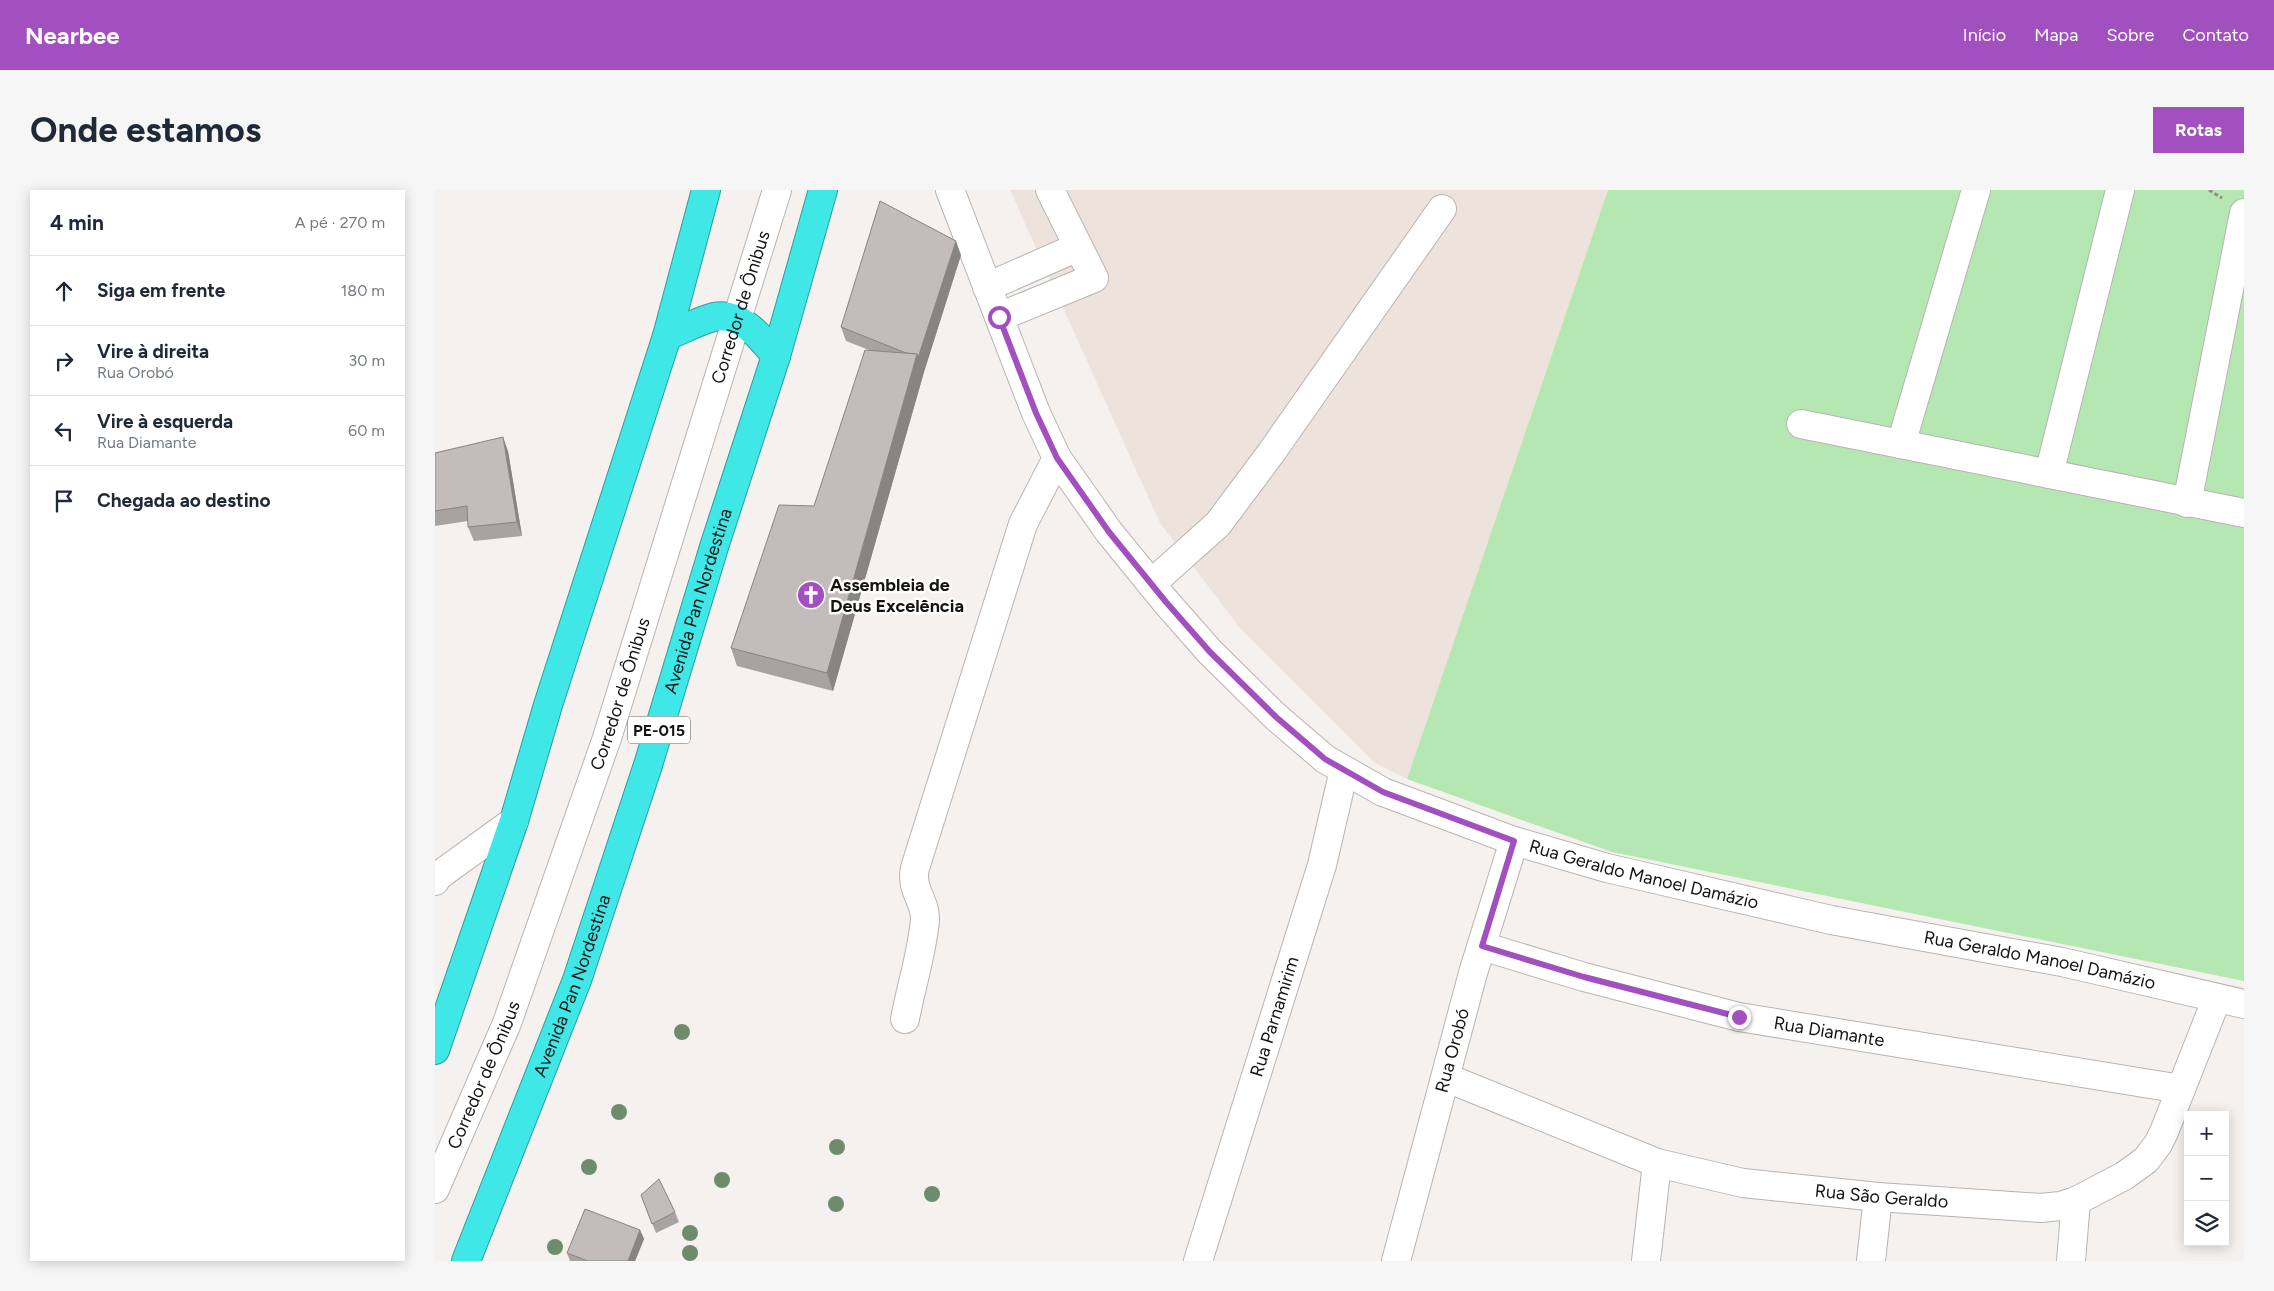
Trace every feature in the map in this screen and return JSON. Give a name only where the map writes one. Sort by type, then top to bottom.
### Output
[{"type":"highway","points":[[435,1050],[514,821],[548,705],[667,336],[705,190]]},
{"type":"highway","name":"Avenida Pan Nordestina","points":[[466,1261],[577,980],[649,766],[713,547],[776,356],[823,190]]},
{"type":"highway","points":[[667,336],[712,318],[724,316],[737,320],[757,334],[776,356]]},
{"type":"street","name":"Corredor de Ônibus","points":[[435,1189],[507,1023],[607,738],[777,190]]},
{"type":"street","name":"Rua Geraldo Manoel Damázio","points":[[950,190],[1036,413],[1057,458],[1109,532],[1210,652],[1276,717],[1325,759],[1383,792],[1514,841],[1607,868],[1831,920],[2061,962],[2244,1004]]},
{"type":"street","points":[[999,317],[1093,278],[1050,190]]},
{"type":"street","points":[[1901,444],[1976,190]]},
{"type":"street","points":[[2049,474],[2120,190]]},
{"type":"street","points":[[1151,584],[1218,524],[1271,453],[1442,209]]},
{"type":"street","points":[[2187,502],[2244,213]]},
{"type":"street","points":[[987,287],[1078,247]]},
{"type":"street","points":[[1801,424],[2244,512]]},
{"type":"street","points":[[905,1019],[925,918],[914,885],[915,868],[1023,524],[1057,458]]},
{"type":"street","name":"Rua Parnamirim","points":[[1198,1261],[1322,865],[1344,770]]},
{"type":"street","points":[[435,882],[438,876],[514,821]]},
{"type":"street","name":"Rua Orobó","points":[[1397,1261],[1482,946],[1514,841]]},
{"type":"street","name":"Rua Diamante","points":[[1482,946],[1584,977],[1739,1017],[2181,1089]]},
{"type":"street","name":"Rua São Geraldo","points":[[1447,1078],[1657,1163],[1743,1183],[1878,1197],[2041,1208],[2076,1201],[2124,1176],[2146,1160],[2158,1144],[2217,998]]},
{"type":"street","points":[[1646,1261],[1657,1163]]},
{"type":"street","points":[[1871,1261],[1878,1197]]},
{"type":"street","points":[[2071,1261],[2076,1201]]},
{"type":"shaded area","points":[[1010,190],[1608,190],[1407,779],[1375,763],[1240,628],[1160,523]]},
{"type":"green space","points":[[1608,190],[2244,190],[2244,981],[1612,852],[1407,779]]},
{"type":"building","points":[[880,201],[956,241],[918,358],[917,354],[906,353],[841,327]]},
{"type":"building","name":"Assembleia de Deus Excelência","points":[[865,350],[917,354],[827,673],[731,648],[779,505],[814,506]]},
{"type":"building","points":[[503,437],[517,522],[468,527],[467,506],[435,511],[435,453]]},
{"type":"building","points":[[659,1179],[675,1212],[652,1224],[641,1195]]},
{"type":"building","points":[[585,1209],[640,1230],[628,1261],[588,1261],[567,1253]]},
{"type":"place","name":"Assembleia de Deus Excelência","points":[[811,595]]},
{"type":"route","points":[[999,317],[1036,413],[1057,458],[1109,532],[1210,652],[1276,717],[1325,759],[1383,792],[1514,841],[1482,946],[1584,977],[1739,1017]]}]
